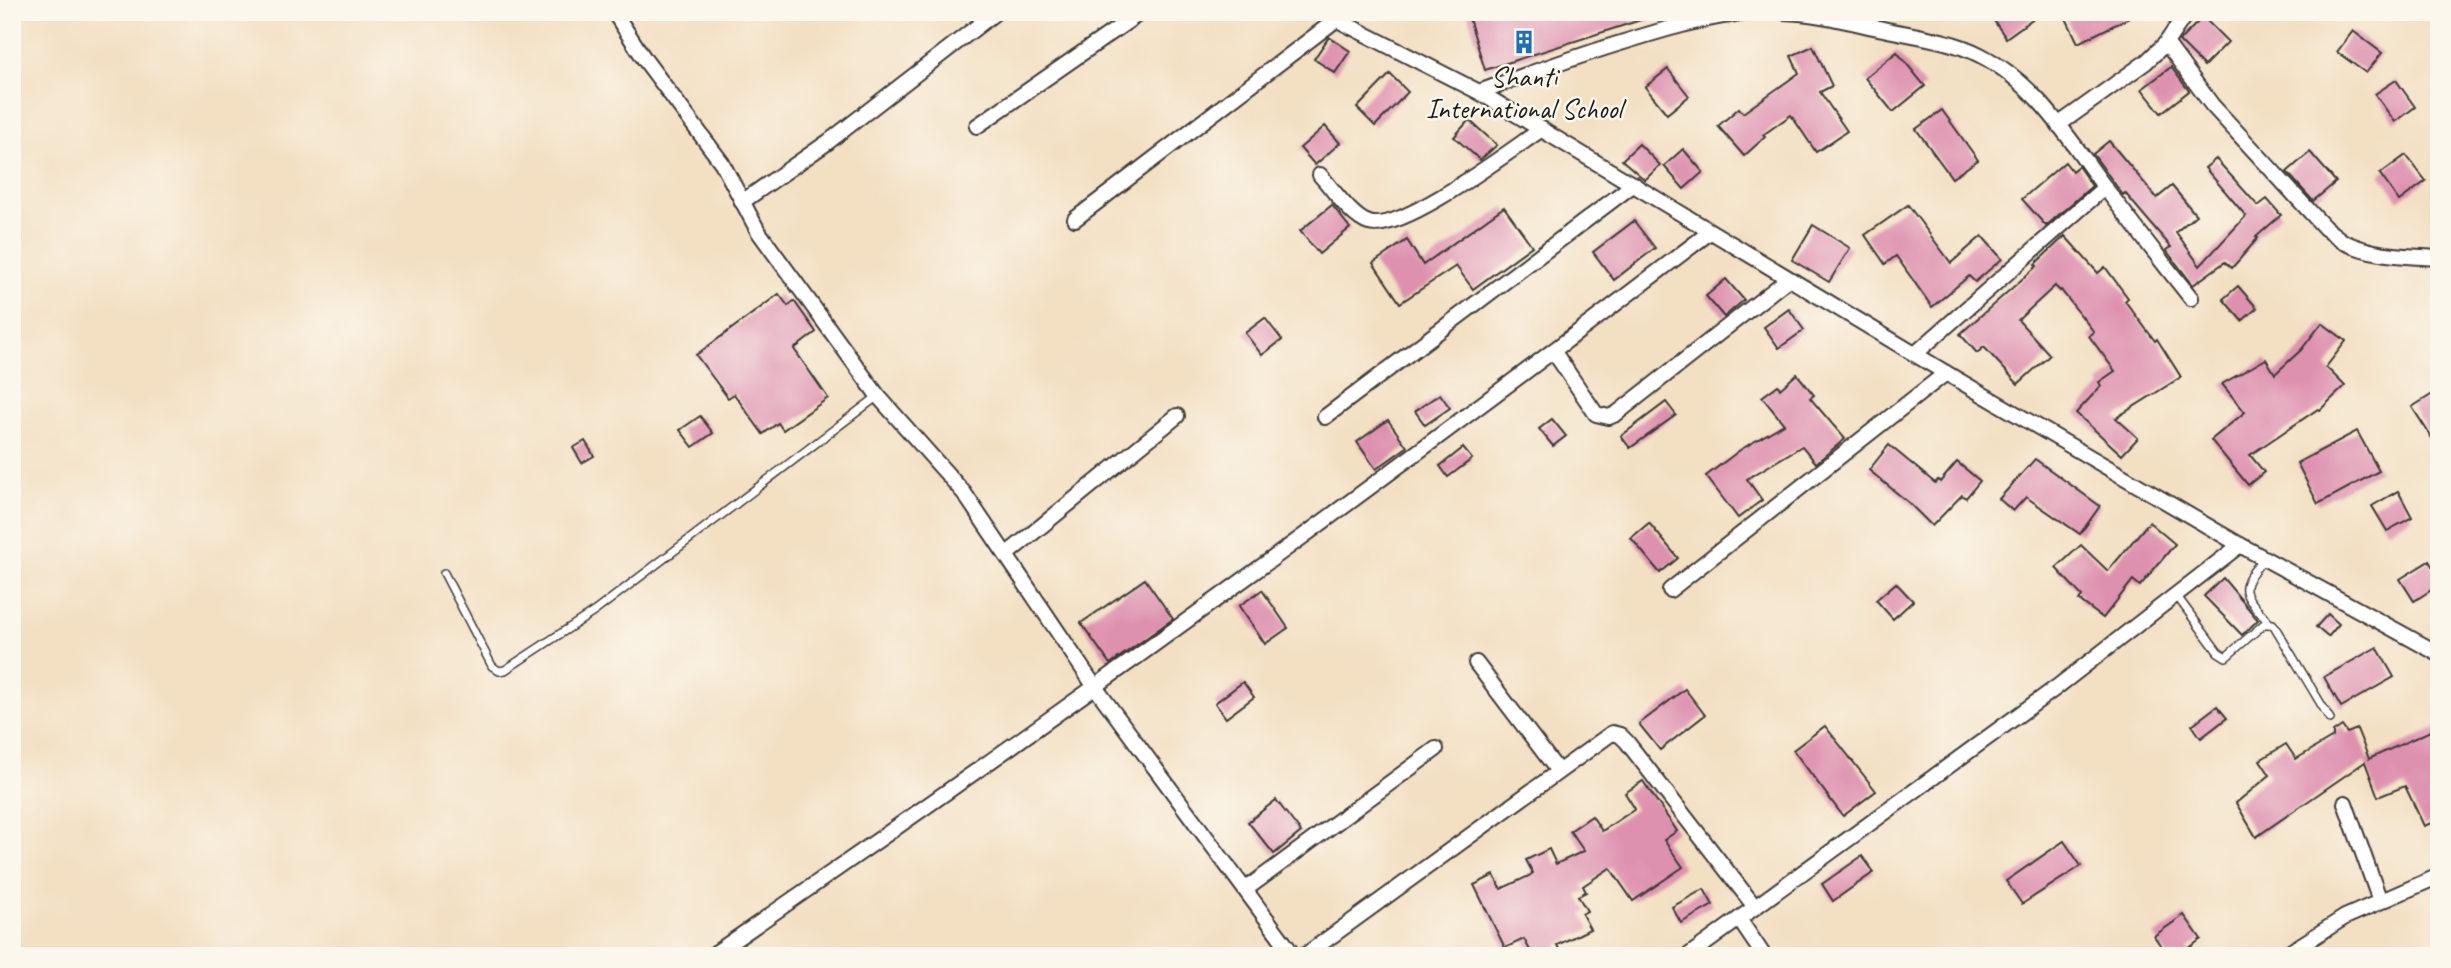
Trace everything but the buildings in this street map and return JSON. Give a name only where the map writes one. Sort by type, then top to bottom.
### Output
[{"type":"street","points":[[614,12],[645,60],[722,163],[758,231],[878,396],[964,493],[1095,687],[1294,956]]},
{"type":"street","points":[[742,202],[838,135],[996,12]]},
{"type":"street","points":[[977,126],[1141,12]]},
{"type":"street","points":[[1322,12],[1479,92],[1946,373],[2241,545],[2439,654]]},
{"type":"street","points":[[1479,92],[1585,54],[1685,23],[1726,14],[1753,12]]},
{"type":"street","points":[[1784,12],[1834,18],[1947,43],[1979,54],[2007,72],[2030,92],[2059,125],[2191,298]]},
{"type":"street","points":[[1872,12],[1875,27]]},
{"type":"street","points":[[2059,125],[2146,62],[2166,43],[2187,12]]},
{"type":"street","points":[[1075,219],[1337,19]]},
{"type":"street","points":[[2166,43],[2212,104],[2325,228],[2343,242],[2367,249],[2396,256],[2439,258]]},
{"type":"street","points":[[1320,175],[1360,219],[1373,225],[1385,223],[1405,216],[1451,191],[1542,129]]},
{"type":"street","points":[[1325,417],[1634,184]]},
{"type":"street","points":[[1915,354],[2105,187]]},
{"type":"street","points":[[711,956],[1095,687],[1554,352],[1710,232]]},
{"type":"street","points":[[1554,352],[1595,414],[1609,417],[1788,279]]},
{"type":"street","points":[[1670,590],[1946,373]]},
{"type":"street","points":[[1007,554],[1177,416]]},
{"type":"street","points":[[1688,956],[2057,687],[2241,545]]},
{"type":"street","points":[[1476,663],[1558,771]]},
{"type":"street","points":[[1304,956],[1612,733],[1619,734],[1755,907]]},
{"type":"street","points":[[1246,889],[1436,749]]},
{"type":"street","points":[[2345,803],[2380,901]]},
{"type":"street","points":[[2284,956],[2345,917],[2439,876]]},
{"type":"street","points":[[1739,919],[1764,956]]},
{"type":"lane","points":[[444,573],[492,666],[499,671],[505,670],[595,611],[878,396]]},
{"type":"lane","points":[[2265,558],[2247,578],[2244,587],[2247,597],[2270,624],[2273,624],[2330,719]]},
{"type":"lane","points":[[2176,595],[2218,652],[2226,657],[2264,624],[2270,624]]},
{"type":"place","name":"Shanti International School","points":[[1524,42]]}]
